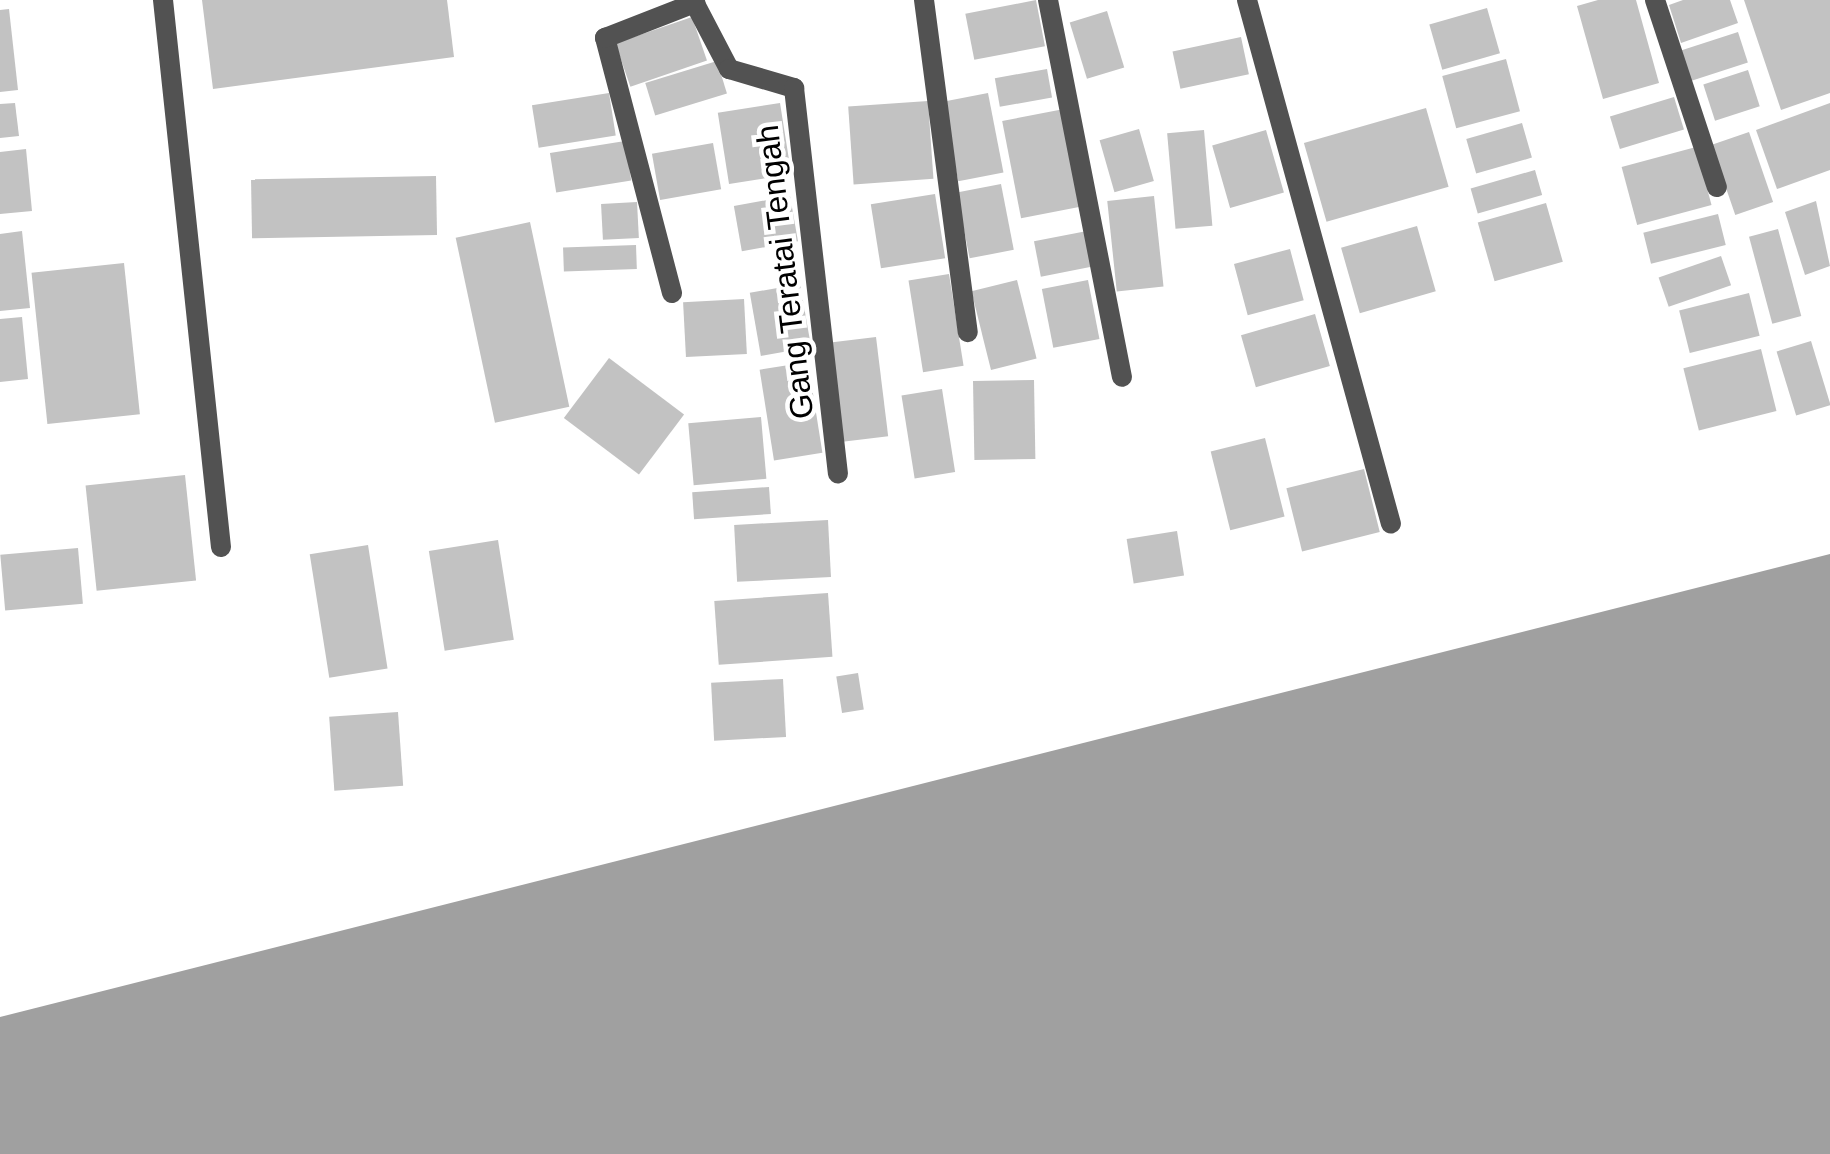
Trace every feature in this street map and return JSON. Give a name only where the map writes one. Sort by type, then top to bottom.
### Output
[{"type":"street","points":[[163,0],[221,547]]},
{"type":"street","points":[[924,0],[968,332]]},
{"type":"street","points":[[1048,0],[1122,378]]},
{"type":"street","points":[[1247,0],[1391,524]]},
{"type":"street","points":[[1655,0],[1717,187]]},
{"type":"street","points":[[672,293],[605,38],[694,1]]},
{"type":"street","name":"Gang Teratai Tengah","points":[[694,1],[730,68],[794,88],[838,474]]},
{"type":"shaded area","points":[[1830,554],[1830,1154],[0,1154],[0,1017]]},
{"type":"building","points":[[202,0],[447,0],[454,57],[213,89]]},
{"type":"building","points":[[1036,0],[1045,46],[974,60],[965,14]]},
{"type":"building","points":[[1598,0],[1636,0],[1659,83],[1603,99],[1577,6]]},
{"type":"building","points":[[1683,0],[1730,0],[1738,23],[1681,43],[1669,5]]},
{"type":"building","points":[[1744,0],[1830,0],[1830,93],[1781,110]]},
{"type":"building","points":[[1487,8],[1500,53],[1442,70],[1429,25]]},
{"type":"building","points":[[9,9],[18,90],[0,92],[0,10]]},
{"type":"building","points":[[1107,11],[1124,67],[1087,79],[1070,22]]},
{"type":"building","points":[[692,17],[707,60],[630,87],[615,43]]},
{"type":"building","points":[[1738,32],[1748,62],[1691,81],[1681,51]]},
{"type":"building","points":[[1241,37],[1249,74],[1180,89],[1173,52]]},
{"type":"building","points":[[1506,59],[1520,111],[1456,128],[1442,76]]},
{"type":"building","points":[[717,61],[727,94],[655,115],[645,83]]},
{"type":"building","points":[[1047,69],[1052,98],[1000,107],[995,78]]},
{"type":"building","points":[[1748,70],[1760,106],[1715,121],[1703,85]]},
{"type":"building","points":[[609,93],[616,135],[539,148],[532,105]]},
{"type":"building","points":[[988,93],[1003,173],[958,181],[943,102]]},
{"type":"building","points":[[1674,97],[1684,130],[1620,149],[1610,117]]},
{"type":"building","points":[[928,101],[933,179],[854,184],[848,107]]},
{"type":"building","points":[[15,103],[19,136],[0,138],[0,104]]},
{"type":"building","points":[[780,103],[791,174],[729,184],[718,113]]},
{"type":"building","points":[[1830,103],[1830,170],[1777,189],[1756,130]]},
{"type":"building","points":[[1426,108],[1449,187],[1327,222],[1304,143]]},
{"type":"building","points":[[1064,109],[1083,206],[1021,218],[1002,121]]},
{"type":"building","points":[[1522,123],[1532,158],[1476,174],[1466,139]]},
{"type":"building","points":[[1139,129],[1154,181],[1114,192],[1100,140]]},
{"type":"building","points":[[1204,130],[1212,226],[1176,229],[1167,133]]},
{"type":"building","points":[[1266,130],[1284,192],[1230,208],[1212,145]]},
{"type":"building","points":[[1749,132],[1773,202],[1735,215],[1711,145]]},
{"type":"building","points":[[625,141],[631,181],[556,192],[550,153]]},
{"type":"building","points":[[713,143],[721,189],[660,200],[652,154]]},
{"type":"building","points":[[1696,147],[1712,205],[1637,225],[1622,167]]},
{"type":"building","points":[[26,149],[32,211],[0,214],[0,152]]},
{"type":"building","points":[[1535,170],[1542,195],[1478,213],[1471,188]]},
{"type":"building","points":[[436,176],[437,235],[252,238],[251,179]]},
{"type":"building","points":[[1001,184],[1014,250],[970,258],[957,193]]},
{"type":"building","points":[[935,194],[945,258],[881,268],[871,204]]},
{"type":"building","points":[[790,196],[798,241],[742,251],[734,206]]},
{"type":"building","points":[[1154,196],[1164,287],[1117,291],[1107,201]]},
{"type":"building","points":[[1816,201],[1830,266],[1805,275],[1785,212]]},
{"type":"building","points":[[637,202],[639,238],[603,240],[601,204]]},
{"type":"building","points":[[1546,203],[1563,262],[1495,281],[1478,223]]},
{"type":"building","points":[[1718,214],[1726,245],[1651,264],[1643,233]]},
{"type":"building","points":[[530,222],[569,407],[495,423],[456,238]]},
{"type":"building","points":[[1417,226],[1436,291],[1360,313],[1341,248]]},
{"type":"building","points":[[1778,229],[1801,316],[1772,324],[1749,237]]},
{"type":"building","points":[[22,231],[30,308],[0,311],[0,234]]},
{"type":"building","points":[[1087,231],[1094,266],[1041,277],[1034,241]]},
{"type":"building","points":[[636,245],[637,269],[564,272],[563,248]]},
{"type":"building","points":[[1290,249],[1304,300],[1248,315],[1234,264]]},
{"type":"building","points":[[1721,256],[1731,285],[1669,307],[1659,277]]},
{"type":"building","points":[[124,263],[140,414],[47,424],[32,273]]},
{"type":"building","points":[[949,274],[964,366],[923,372],[909,280]]},
{"type":"building","points":[[1017,280],[1037,359],[991,370],[971,291]]},
{"type":"building","points":[[1088,280],[1099,339],[1053,348],[1042,289]]},
{"type":"building","points":[[800,284],[811,347],[761,356],[750,293]]},
{"type":"building","points":[[1749,293],[1760,336],[1690,353],[1679,310]]},
{"type":"building","points":[[744,299],[747,354],[686,357],[683,302]]},
{"type":"building","points":[[1315,314],[1330,366],[1256,387],[1241,335]]},
{"type":"building","points":[[22,317],[28,379],[0,382],[0,319]]},
{"type":"building","points":[[876,337],[888,436],[839,442],[826,343]]},
{"type":"building","points":[[1811,341],[1830,405],[1796,416],[1777,352]]},
{"type":"building","points":[[1761,349],[1776,411],[1699,430],[1683,368]]},
{"type":"building","points":[[609,358],[684,415],[639,474],[564,418]]},
{"type":"building","points":[[808,362],[822,453],[774,461],[760,370]]},
{"type":"building","points":[[1034,380],[1035,459],[974,460],[973,381]]},
{"type":"building","points":[[942,389],[955,472],[915,478],[902,395]]},
{"type":"building","points":[[761,417],[766,479],[694,485],[688,423]]},
{"type":"building","points":[[1265,438],[1285,517],[1230,530],[1211,452]]},
{"type":"building","points":[[1364,469],[1380,532],[1302,551],[1286,488]]},
{"type":"building","points":[[185,475],[196,580],[97,591],[86,485]]},
{"type":"building","points":[[769,487],[771,514],[694,519],[692,492]]},
{"type":"building","points":[[828,520],[831,577],[737,582],[734,525]]},
{"type":"building","points":[[1177,531],[1184,575],[1134,583],[1127,539]]},
{"type":"building","points":[[498,540],[514,640],[445,651],[429,551]]},
{"type":"building","points":[[368,545],[388,668],[329,678],[310,554]]},
{"type":"building","points":[[78,548],[83,604],[5,611],[0,555]]},
{"type":"building","points":[[828,593],[832,657],[719,665],[714,601]]},
{"type":"building","points":[[858,673],[864,710],[842,713],[836,676]]},
{"type":"building","points":[[783,679],[786,737],[714,741],[711,683]]},
{"type":"building","points":[[398,712],[403,786],[334,791],[329,717]]}]
